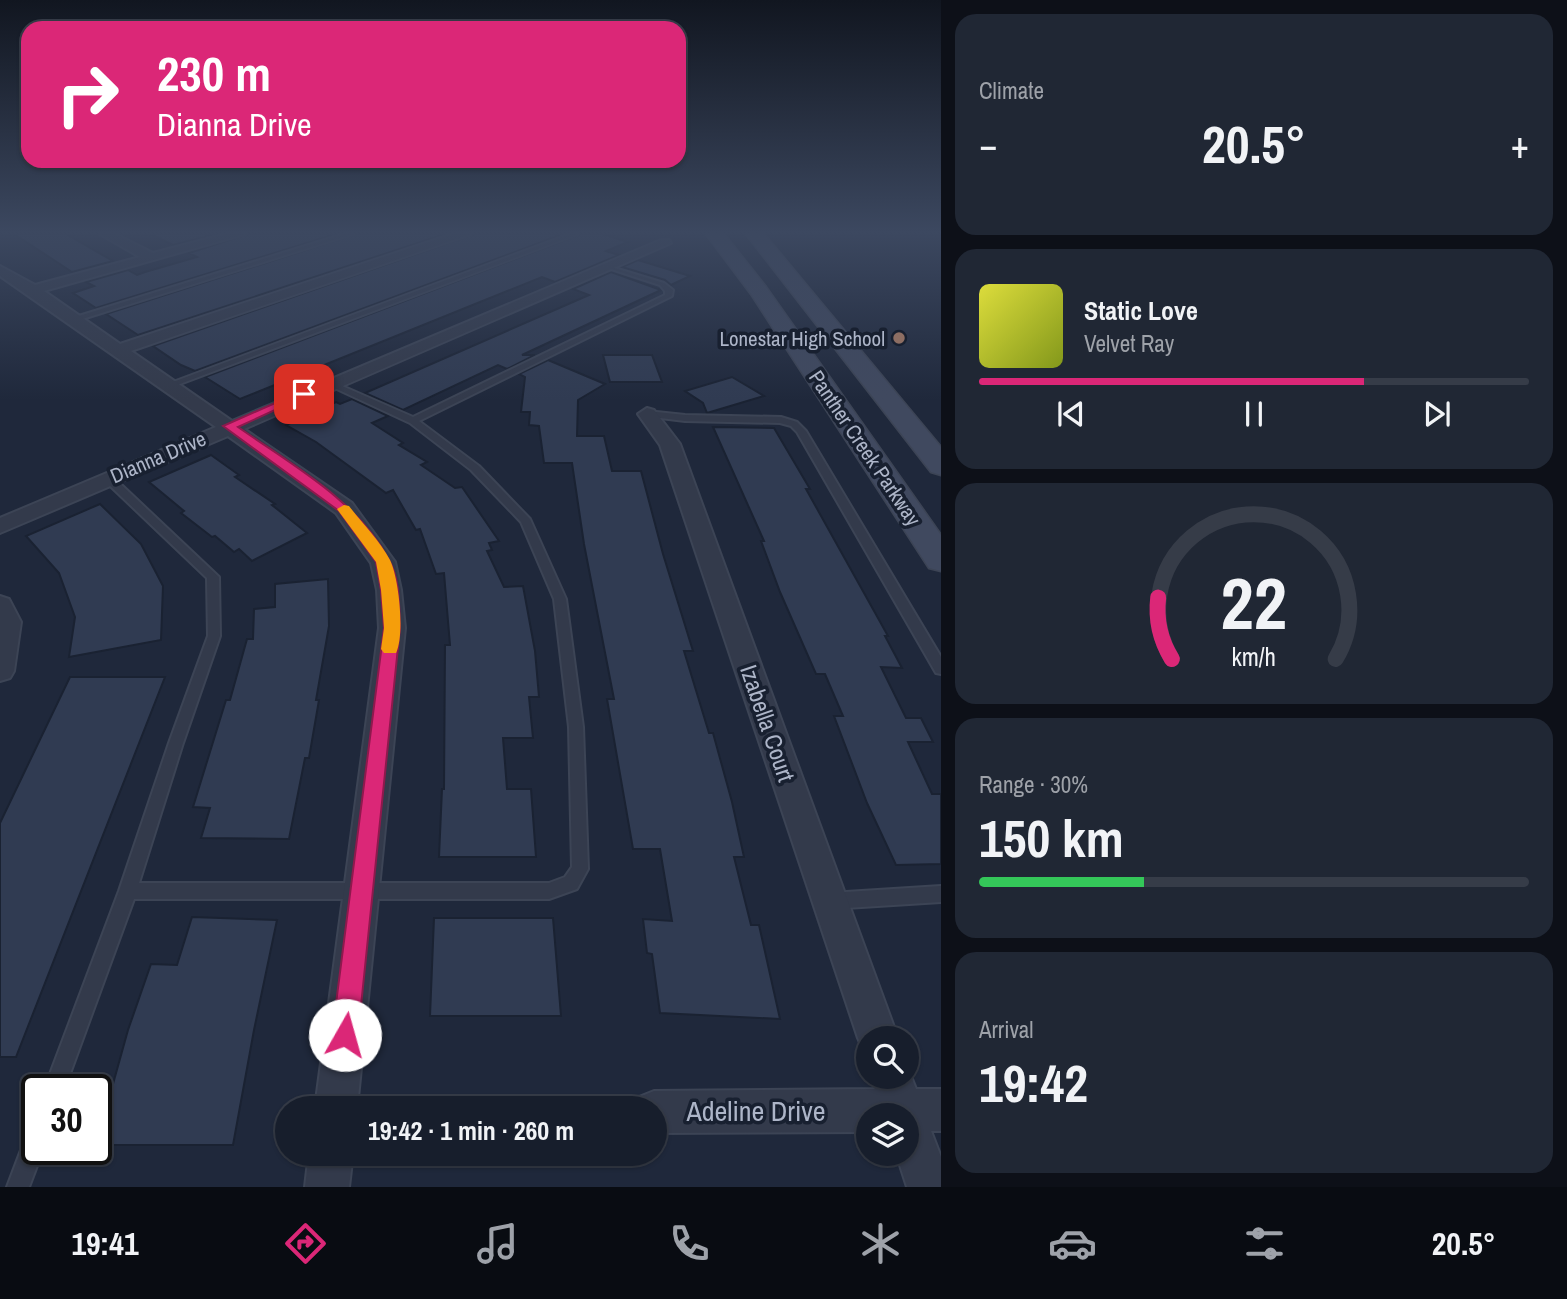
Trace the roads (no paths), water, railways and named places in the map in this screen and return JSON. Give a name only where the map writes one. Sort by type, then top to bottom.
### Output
[{"type":"main road","name":"Panther Creek Parkway","points":[[758,289],[940,560]]},
{"type":"main road","name":"Panther Creek Parkway","points":[[800,289],[940,466]]},
{"type":"main road","points":[[838,408],[895,408]]},
{"type":"street","points":[[118,351],[301,289]]},
{"type":"street","name":"Dianna Drive","points":[[0,526],[229,426],[556,289]]},
{"type":"street","points":[[33,290],[344,508],[383,562],[389,590],[392,628],[337,1096]]},
{"type":"street","name":"Izabella Court","points":[[647,414],[670,444],[874,1026]]},
{"type":"street","points":[[0,605],[8,622],[0,671]]},
{"type":"street","name":"Adeline Drive","points":[[667,1112],[856,1107]]},
{"type":"street","points":[[919,1146],[929,1187]]},
{"type":"street","points":[[327,1187],[329,1166]]},
{"type":"lane","points":[[73,319],[169,289]]},
{"type":"lane","points":[[169,385],[426,289]]},
{"type":"lane","points":[[413,421],[668,296],[667,289]]},
{"type":"lane","points":[[128,891],[549,891],[571,883],[580,869],[576,727],[561,599],[526,522],[475,468],[413,421],[330,384]]},
{"type":"lane","points":[[647,414],[685,418],[781,420],[794,424],[802,431],[940,669]]},
{"type":"lane","points":[[60,1074],[128,891],[214,636],[213,578],[108,478]]},
{"type":"lane","points":[[830,901],[940,894]]},
{"type":"lane","points":[[18,1187],[26,1165]]},
{"type":"place","name":"Lonestar High School","points":[[899,338]]}]
